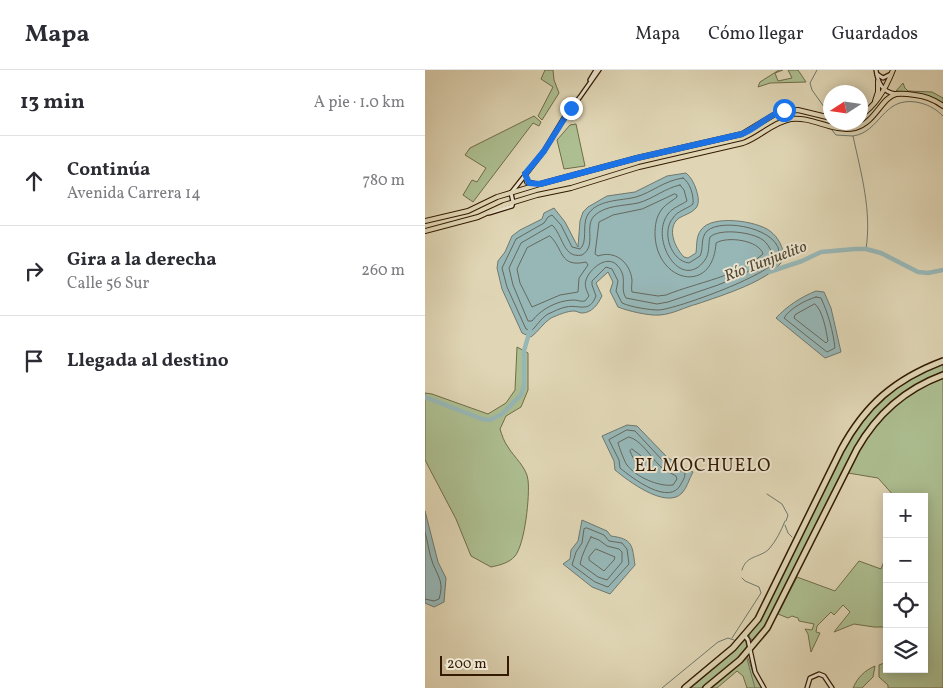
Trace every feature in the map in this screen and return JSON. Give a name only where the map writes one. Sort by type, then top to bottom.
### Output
[{"type":"highway","points":[[685,688],[745,636],[764,608],[846,440],[869,409],[884,393],[899,382],[926,367],[943,361]]},
{"type":"highway","points":[[706,688],[749,650],[767,628],[857,449],[873,424],[886,409],[904,395],[943,375]]},
{"type":"main road","points":[[868,109],[885,90],[892,72]]},
{"type":"main road","points":[[873,104],[878,90],[878,81]]},
{"type":"main road","points":[[425,231],[478,217],[513,202],[537,195],[576,186],[639,167],[743,142],[790,119],[806,120],[843,128],[855,128],[869,121],[890,97],[899,94],[924,97],[943,106]]},
{"type":"main road","points":[[425,221],[473,209],[511,193],[540,184],[637,158],[742,134],[773,114],[784,110],[799,110],[823,116]]},
{"type":"main road","points":[[525,174],[529,183],[540,184]]},
{"type":"street","points":[[513,202],[511,193],[544,151],[567,113],[597,70]]},
{"type":"street","points":[[876,71],[883,78],[892,72]]},
{"type":"street","points":[[876,71],[878,81],[885,90],[890,93],[899,94]]},
{"type":"street","points":[[745,636],[748,640],[755,672],[764,688]]},
{"type":"street","points":[[807,688],[808,681],[817,674],[823,675],[831,688]]},
{"type":"green space","points":[[545,70],[553,70],[554,80],[559,93],[542,120],[538,116],[553,87],[541,79]]},
{"type":"green space","points":[[779,70],[783,70],[775,73],[778,81],[792,78],[788,70],[798,70],[806,82],[770,83],[758,87],[760,82]]},
{"type":"green space","points":[[903,83],[908,91],[932,92],[943,98],[943,103],[921,94],[896,91]]},
{"type":"green space","points":[[534,116],[541,122],[539,126],[533,123],[473,202],[463,195],[472,180],[477,182],[486,168],[465,155],[470,148]]},
{"type":"green space","points":[[576,124],[585,166],[564,169],[557,140],[570,125]]},
{"type":"green space","points":[[517,347],[528,353],[528,390],[521,407],[506,416],[500,429],[505,443],[523,467],[527,476],[527,507],[519,550],[507,562],[491,567],[471,556],[456,519],[425,460],[425,393],[488,414],[506,403],[515,390]]},
{"type":"green space","points":[[943,362],[943,373],[925,381],[868,427],[764,630],[754,640],[750,639],[749,634],[771,599],[846,444],[857,426],[878,401],[895,387]]},
{"type":"green space","points":[[943,378],[943,688],[888,688],[888,685],[879,677],[879,665],[883,664],[883,673],[928,673],[928,493],[891,493],[878,478],[848,473],[865,442],[886,415],[911,394]]},
{"type":"green space","points":[[859,561],[881,569],[883,564],[883,627],[854,624],[834,632],[850,612],[843,605],[834,615],[831,612],[817,626],[816,632],[820,633],[811,652],[808,634],[805,629],[812,630],[814,624],[799,621],[798,618],[792,616],[788,618],[778,614],[797,577],[835,591]]},
{"type":"green space","points":[[743,639],[746,642],[747,650],[703,688],[687,688]]},
{"type":"green space","points":[[747,655],[754,675],[762,688],[747,688],[743,676],[737,671],[717,688],[708,688]]},
{"type":"green space","points":[[875,666],[873,677],[862,688],[853,688],[862,675]]},
{"type":"water","points":[[686,173],[694,185],[698,201],[694,210],[679,218],[673,227],[673,238],[684,257],[688,258],[696,253],[698,235],[707,225],[715,222],[735,221],[764,227],[776,237],[782,246],[784,258],[778,266],[758,280],[719,297],[660,315],[639,313],[618,307],[610,291],[613,282],[608,272],[596,283],[602,296],[592,310],[586,313],[568,312],[551,318],[531,337],[522,333],[502,289],[497,268],[498,261],[505,252],[512,236],[542,219],[544,213],[554,208],[565,222],[578,247],[580,221],[583,212],[588,207],[607,196],[635,192],[667,176]]},
{"type":"water","points":[[816,291],[824,292],[831,308],[841,352],[825,358],[776,318],[795,302]]},
{"type":"water","points":[[627,425],[637,426],[668,458],[693,472],[682,493],[675,497],[657,496],[637,486],[615,470],[614,461],[602,436]]},
{"type":"water","points":[[425,511],[438,562],[446,578],[444,602],[434,607],[425,603]]},
{"type":"water","points":[[582,520],[607,531],[611,536],[624,539],[632,548],[635,565],[610,594],[592,587],[563,564],[570,559],[571,550],[578,541]]},
{"type":"waterway","points":[[817,70],[810,83],[812,90],[823,105]]},
{"type":"waterway","points":[[853,136],[870,128],[889,110],[905,102],[927,105],[943,116]]},
{"type":"waterway","points":[[832,130],[836,135],[853,136],[867,206],[866,249]]},
{"type":"waterway","name":"Río Tunjuelito","points":[[769,272],[802,261],[821,252],[855,249],[866,249],[881,253],[918,272],[928,273],[943,270]]},
{"type":"waterway","name":"Río Tunjuelito","points":[[425,397],[482,419],[490,420],[502,414],[521,395],[524,386],[524,351],[530,330]]},
{"type":"waterway","points":[[767,494],[782,504],[788,515],[786,521]]},
{"type":"waterway","points":[[742,570],[750,559],[769,549],[785,521]]},
{"type":"waterway","points":[[785,525],[792,537]]},
{"type":"waterway","points":[[732,638],[761,593],[759,587],[742,578]]},
{"type":"waterway","points":[[662,688],[718,642],[728,638],[734,640]]},
{"type":"waterway","points":[[747,659],[755,688]]},
{"type":"district","name":"EL MOCHUELO","points":[[703,465]]},
{"type":"route","points":[[571,108],[544,151],[525,174],[529,183],[540,184],[575,176],[637,158],[742,134],[773,114],[784,110]]}]
